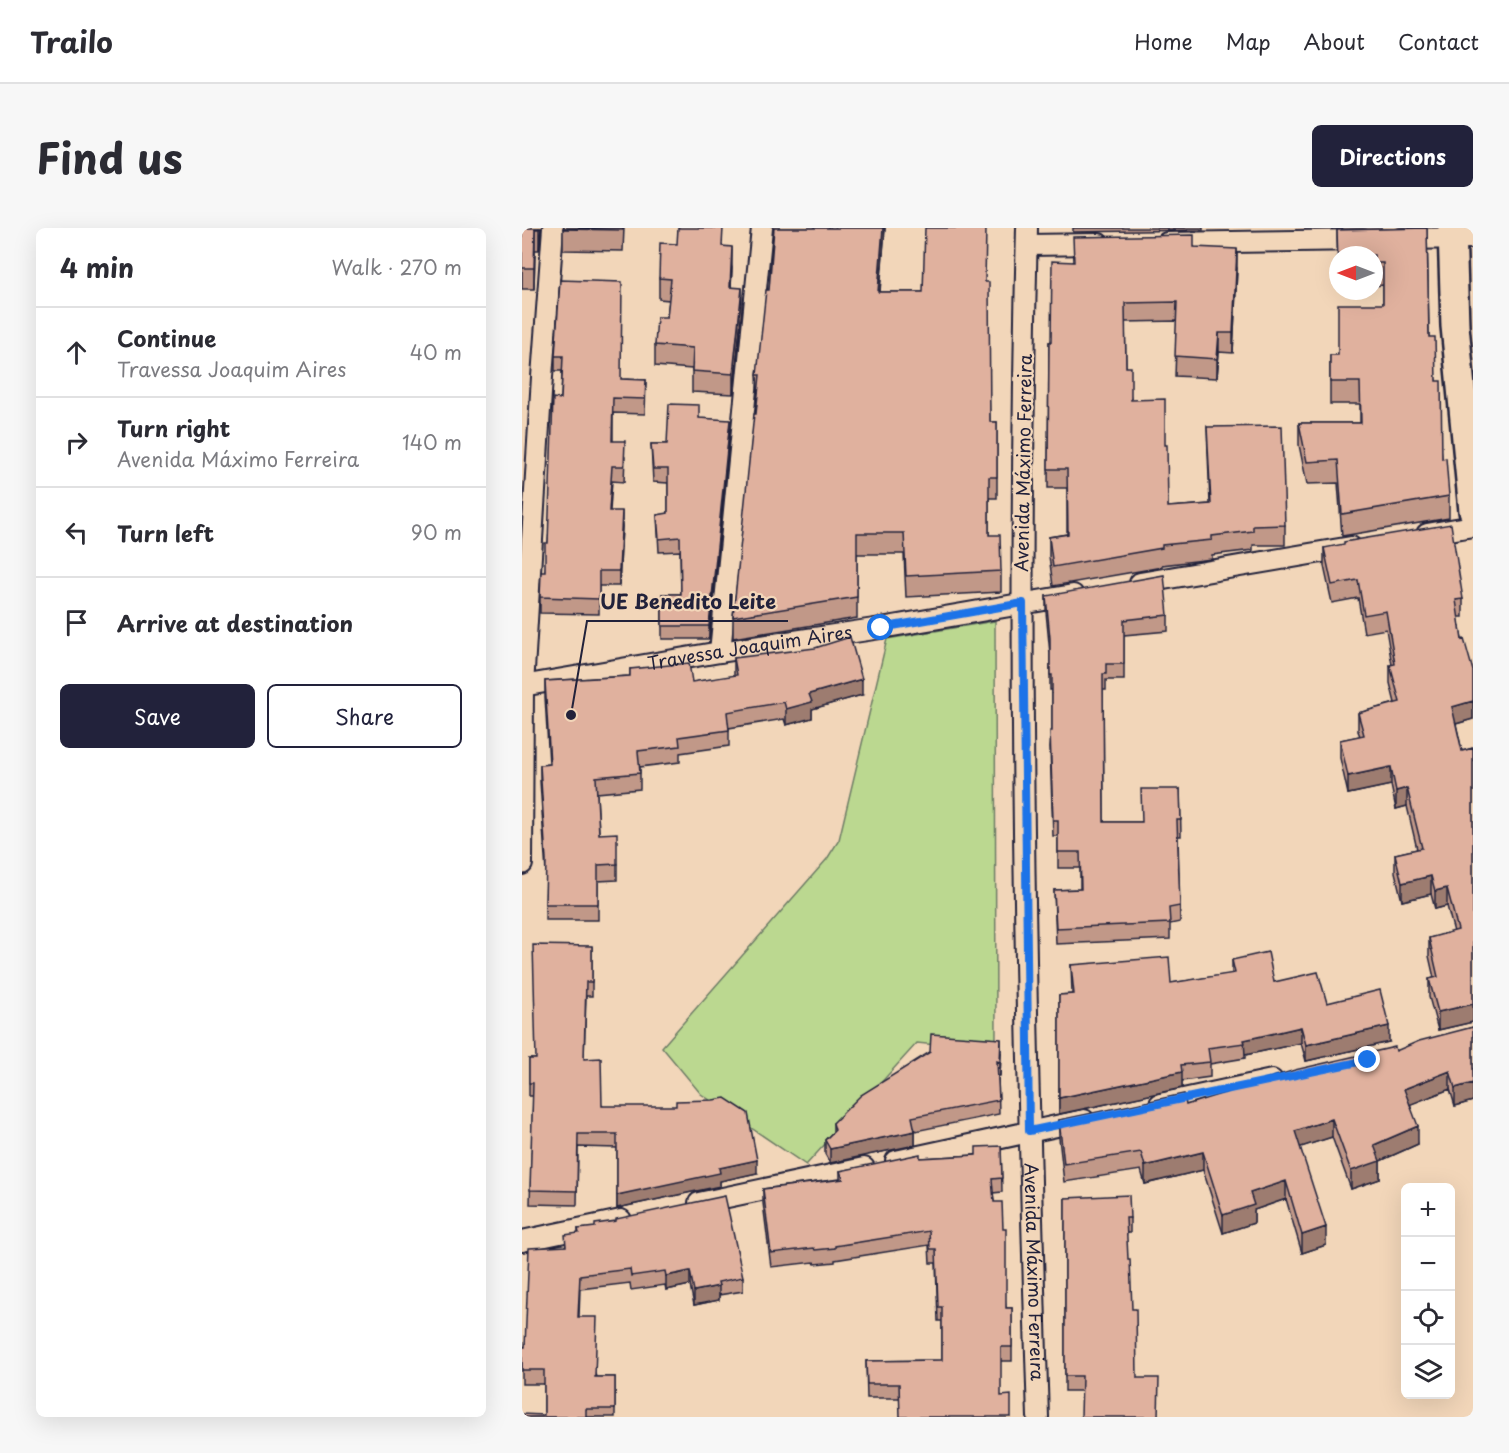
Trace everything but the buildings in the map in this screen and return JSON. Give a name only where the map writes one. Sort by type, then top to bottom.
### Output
[{"type":"street","points":[[522,864],[522,686],[553,228]]},
{"type":"street","points":[[720,652],[762,228]]},
{"type":"street","points":[[1145,243],[1459,235],[1455,326],[1473,510]]},
{"type":"street","points":[[1027,236],[1121,243]]},
{"type":"street","name":"Avenida Máximo Ferreira","points":[[1027,236],[1023,603],[1029,1131],[1038,1417]]},
{"type":"street","points":[[1404,538],[1473,526]]},
{"type":"street","points":[[1127,586],[1369,544]]},
{"type":"street","name":"Travessa Joaquim Aires","points":[[522,686],[1092,592]]},
{"type":"street","points":[[1146,1107],[1286,1077]]},
{"type":"street","points":[[685,1206],[1099,1117]]},
{"type":"street","points":[[522,1241],[639,1216]]},
{"type":"green space","points":[[995,621],[996,1051],[917,1043],[806,1165],[701,1094],[662,1047],[827,859],[839,840],[887,639]]},
{"type":"place","name":"UE Benedito Leite","points":[[571,715]]},
{"type":"route","points":[[881,628],[1023,603],[1029,1131],[1368,1060]]}]
